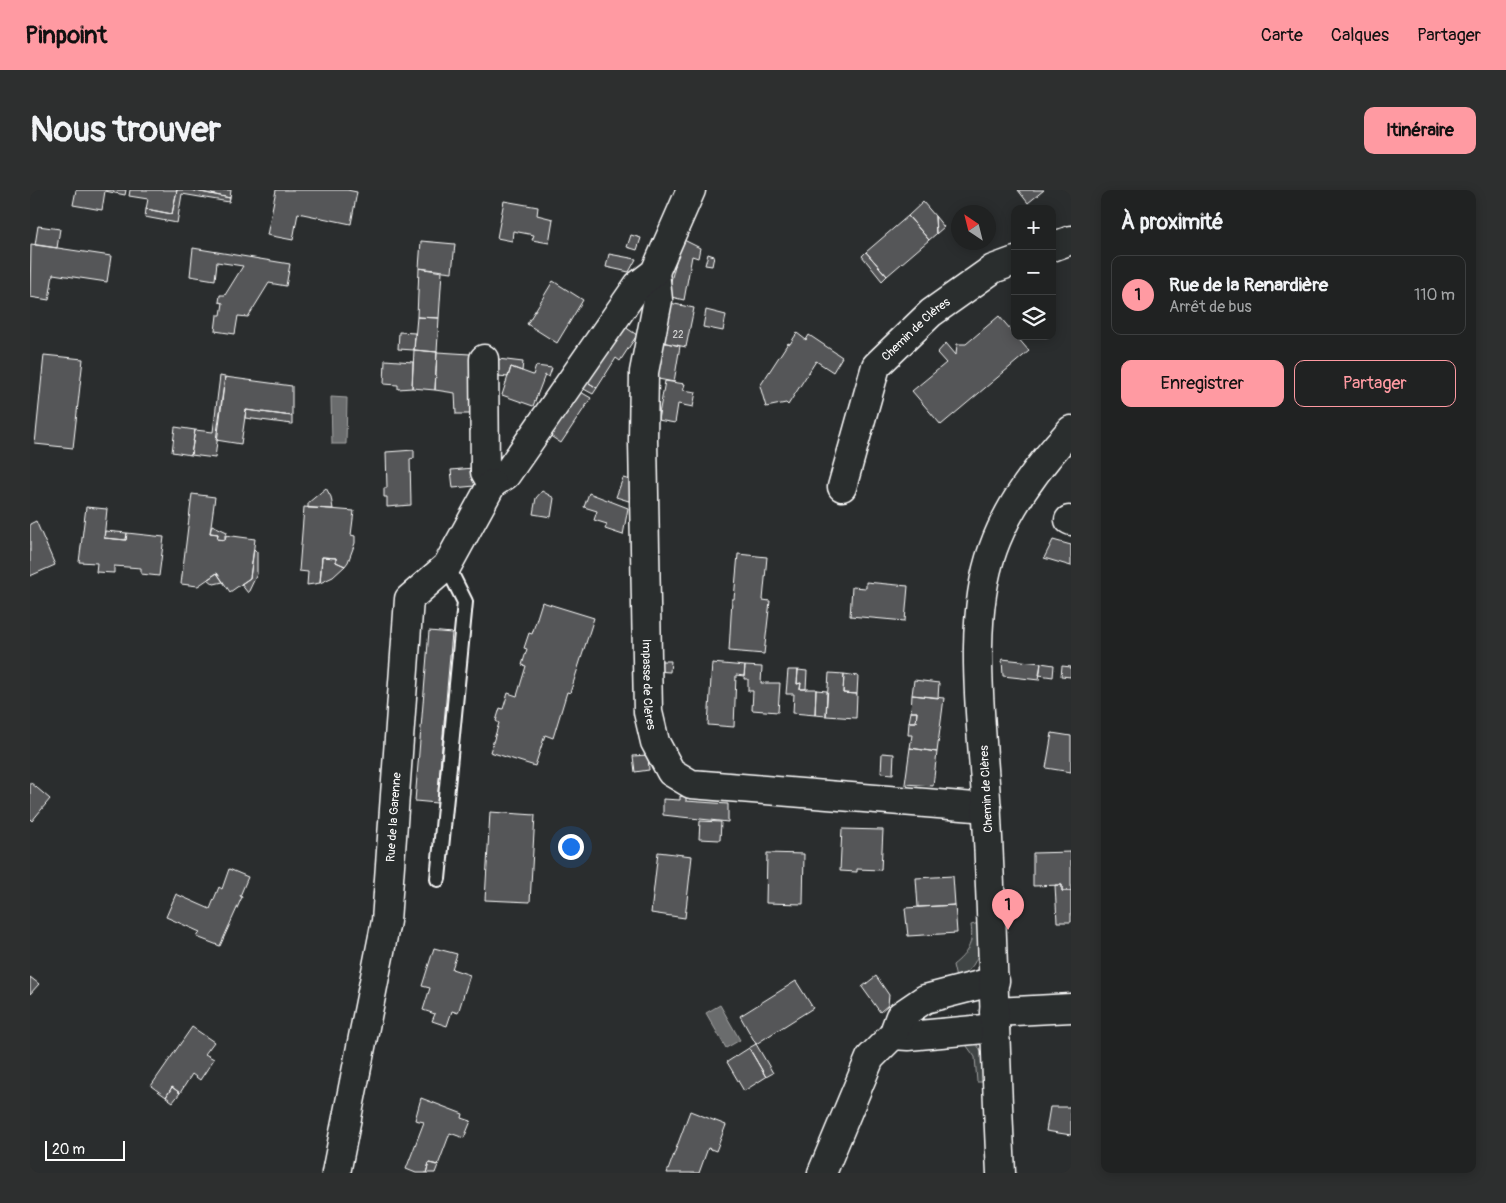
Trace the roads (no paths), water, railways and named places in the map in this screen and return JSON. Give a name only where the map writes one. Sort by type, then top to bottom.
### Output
[{"type":"street","name":"Impasse de Clères","points":[[492,484],[506,475],[638,285],[655,272],[691,190]]},
{"type":"street","points":[[1056,246],[1071,240]]},
{"type":"street","name":"Chemin de Clères","points":[[842,487],[876,366],[931,313],[993,269],[1011,262]]},
{"type":"street","name":"Impasse de Clères","points":[[655,272],[658,300],[644,372],[643,440],[648,712],[655,742],[671,772],[691,784],[987,808]]},
{"type":"street","points":[[484,359],[485,472],[492,484]]},
{"type":"street","name":"Chemin de Clères","points":[[1001,1173],[994,1020],[995,981],[978,671],[982,592],[993,549],[1016,498],[1071,430]]},
{"type":"street","name":"Rue de la Garenne","points":[[336,1173],[386,921],[410,599],[447,566],[492,484]]},
{"type":"street","points":[[822,1173],[870,1058],[893,1035],[900,1016],[925,999],[995,981]]},
{"type":"street","points":[[893,1035],[908,1036],[1071,1008]]},
{"type":"lane","points":[[438,879],[465,602],[447,566]]},
{"type":"place","name":"Rue de la Renardière","points":[[1008,930]]}]
